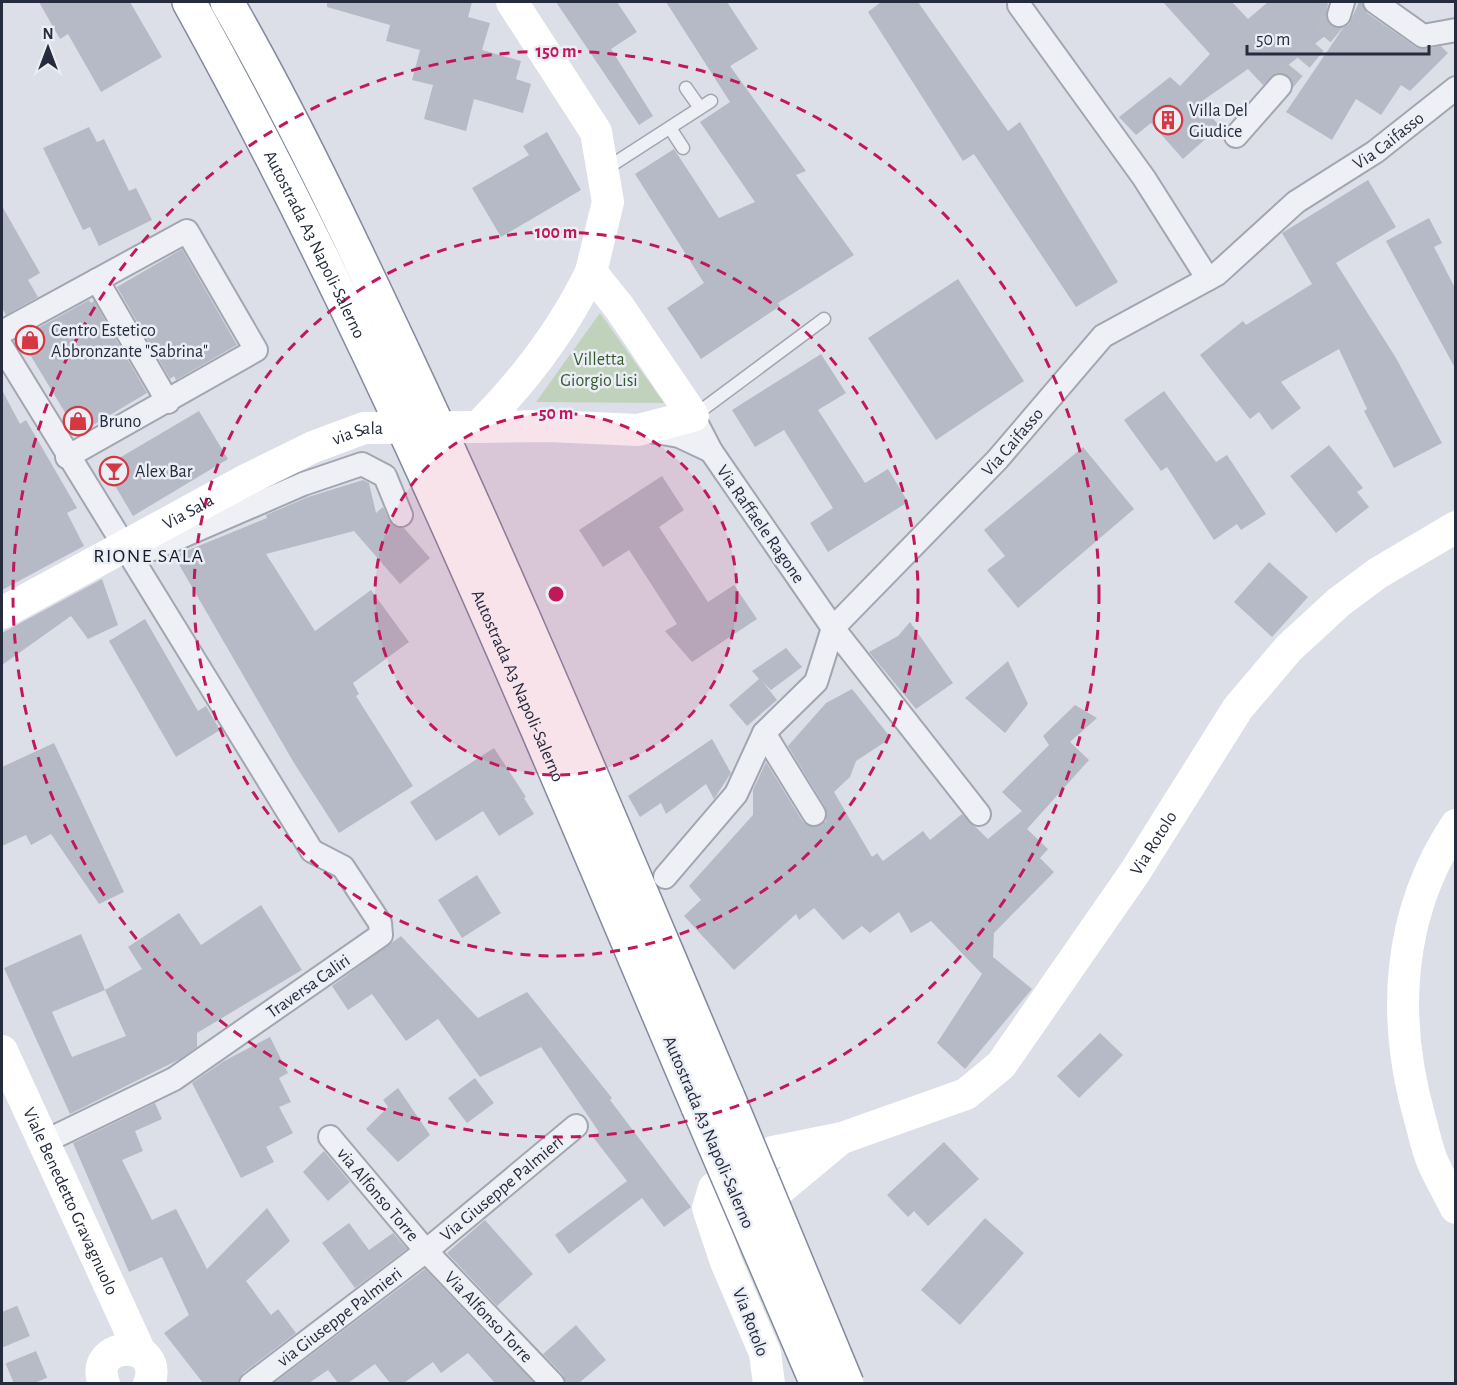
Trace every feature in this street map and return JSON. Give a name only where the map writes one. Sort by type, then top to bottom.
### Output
[{"type":"highway","name":"Autostrada A3 Napoli-Salerno","points":[[189,2],[327,265],[713,1102],[848,1383]]},
{"type":"highway","name":"Autostrada A3 Napoli-Salerno","points":[[227,2],[357,253],[451,453],[713,1102],[817,1383]]},
{"type":"street","points":[[478,427],[514,391],[573,309],[591,272],[608,201],[596,132],[512,2]]},
{"type":"street","points":[[1375,2],[1423,36],[1455,30]]},
{"type":"street","points":[[1019,5],[1144,178],[1208,279]]},
{"type":"street","points":[[1236,136],[1280,86]]},
{"type":"street","name":"Via Caifasso","points":[[833,628],[997,460],[1103,336],[1217,274],[1296,202],[1375,152],[1455,88]]},
{"type":"street","points":[[2,332],[187,231],[256,350],[168,402],[67,457]]},
{"type":"street","name":"Via Raffaele Ragone","points":[[591,272],[619,307],[693,416],[711,451],[833,628],[979,814]]},
{"type":"street","points":[[97,280],[168,402]]},
{"type":"street","points":[[2,347],[123,546],[153,549],[303,484],[362,464],[385,476],[401,515]]},
{"type":"street","points":[[638,430],[693,416]]},
{"type":"street","points":[[478,427],[548,426],[638,430],[679,436],[711,451]]},
{"type":"street","name":"via Sala","points":[[246,480],[313,447],[364,428],[478,427]]},
{"type":"street","name":"Via Sala","points":[[2,613],[246,480]]},
{"type":"street","name":"Via Rotolo","points":[[769,1383],[765,1353],[726,1262],[708,1208],[714,1188],[744,1167],[773,1152],[842,1138],[966,1094],[1001,1065],[1135,872],[1238,708],[1289,648],[1339,602],[1378,573],[1455,527]]},
{"type":"street","name":"Traversa Caliri","points":[[44,1142],[174,1079],[381,935],[380,923],[343,867],[312,851],[255,763],[123,546]]},
{"type":"street","points":[[665,877],[736,794],[764,733],[816,682],[833,628]]},
{"type":"street","points":[[764,733],[814,814]]},
{"type":"street","points":[[1455,825],[1441,847],[1416,905],[1402,974],[1403,1027],[1413,1094],[1432,1161],[1455,1208]]},
{"type":"street","name":"Viale Benedetto Gravagnuolo","points":[[2,1051],[148,1375]]},
{"type":"street","name":"Via Giuseppe Palmieri","points":[[426,1251],[576,1126]]},
{"type":"street","name":"via Alfonso Torre","points":[[330,1137],[426,1251]]},
{"type":"street","name":"Via Rotolo","points":[[726,1262],[736,1231],[757,1206],[842,1138]]},
{"type":"street","name":"via Giuseppe Palmieri","points":[[251,1383],[426,1251]]},
{"type":"street","name":"Via Alfonso Torre","points":[[426,1251],[553,1383]]},
{"type":"street","points":[[100,1382],[102,1370],[109,1355],[124,1348],[148,1375]]},
{"type":"lane","points":[[604,170],[705,104],[686,88]]},
{"type":"lane","points":[[670,128],[683,148]]},
{"type":"lane","points":[[693,416],[824,319]]},
{"type":"green space","name":"Villetta Giorgio Lisi","points":[[600,313],[664,403],[536,402]]},
{"type":"building","points":[[39,2],[130,2],[162,57],[101,92],[68,34],[60,39]]},
{"type":"building","points":[[327,2],[472,2],[468,17],[490,23],[482,50],[521,61],[516,79],[531,84],[523,113],[474,99],[466,131],[424,119],[433,85],[412,80],[420,50],[386,41],[390,25],[327,7]]},
{"type":"building","points":[[556,2],[617,2],[637,32],[611,49],[653,116],[639,125]]},
{"type":"building","points":[[666,2],[727,2],[758,49],[730,66],[806,171],[796,175],[854,255],[778,303],[780,306],[701,359],[667,308],[704,283],[635,174],[674,149],[719,218],[755,202],[700,122],[730,102]]},
{"type":"building","points":[[881,2],[918,2],[1008,131],[1020,122],[1118,282],[1076,307],[974,154],[963,161],[868,12]]},
{"type":"building","points":[[1163,2],[1232,2],[1248,19],[1268,2],[1326,2],[1328,4],[1326,19],[1335,28],[1263,85],[1248,69],[1198,104],[1220,126],[1183,159],[1151,123],[1136,135],[1119,117],[1170,77],[1180,86],[1210,54]]},
{"type":"building","points":[[1359,2],[1362,2],[1367,13],[1416,47],[1425,49],[1441,46],[1448,53],[1410,91],[1401,85],[1381,115],[1356,99],[1332,140],[1286,112],[1343,28],[1349,24]]},
{"type":"building","points":[[89,127],[97,142],[104,139],[129,191],[136,188],[152,220],[99,246],[90,227],[83,230],[43,148]]},
{"type":"building","points":[[547,132],[581,190],[501,237],[472,188],[529,155],[523,146]]},
{"type":"building","points":[[1368,180],[1396,227],[1336,263],[1396,358],[1442,443],[1394,468],[1364,411],[1367,409],[1339,349],[1281,382],[1301,408],[1272,430],[1259,412],[1250,419],[1200,355],[1243,321],[1246,325],[1312,284],[1282,233]]},
{"type":"building","points":[[2,206],[40,273],[28,280],[38,297],[6,315],[2,308]]},
{"type":"building","points":[[1429,218],[1442,243],[1434,247],[1455,288],[1455,368],[1386,241]]},
{"type":"building","points":[[182,249],[237,345],[176,380],[174,376],[170,379],[117,287]]},
{"type":"building","points":[[958,279],[1024,381],[936,440],[868,338]]},
{"type":"building","points":[[89,300],[91,303],[94,301],[147,393],[78,434],[20,338]]},
{"type":"building","points":[[821,354],[846,393],[818,410],[865,483],[888,469],[908,502],[828,552],[810,523],[833,508],[784,430],[755,447],[732,410]]},
{"type":"building","points":[[2,390],[20,424],[26,420],[77,508],[67,513],[84,546],[2,590]]},
{"type":"building","points":[[1164,391],[1216,462],[1227,455],[1266,514],[1241,530],[1237,524],[1214,540],[1167,467],[1161,471],[1124,420]]},
{"type":"building","points":[[199,411],[228,459],[133,516],[104,467]]},
{"type":"building","points":[[1329,445],[1363,488],[1357,492],[1369,507],[1336,533],[1290,476]]},
{"type":"building","points":[[1083,447],[1134,509],[1018,608],[987,570],[1005,556],[984,530]]},
{"type":"building","points":[[662,476],[684,510],[659,527],[708,602],[734,585],[757,619],[692,662],[665,631],[677,624],[629,550],[603,567],[579,530]]},
{"type":"building","points":[[363,480],[369,483],[376,513],[383,507],[392,525],[404,528],[430,558],[400,584],[354,531],[266,554],[315,631],[371,590],[409,642],[353,683],[359,694],[356,696],[413,786],[339,833],[294,763],[174,556],[267,518],[266,515],[308,497]]},
{"type":"building","points":[[1269,562],[1308,597],[1272,637],[1234,602]]},
{"type":"building","points":[[102,579],[118,625],[88,639],[71,616],[2,665],[2,633]]},
{"type":"building","points":[[145,619],[198,711],[206,706],[220,730],[176,757],[109,641]]},
{"type":"building","points":[[910,622],[953,683],[916,709],[869,652],[898,636]]},
{"type":"building","points":[[786,648],[802,667],[771,690],[762,681],[777,700],[747,726],[729,705],[759,679],[752,671]]},
{"type":"building","points":[[1008,661],[1028,704],[1005,733],[965,698]]},
{"type":"building","points":[[852,689],[891,738],[856,761],[850,777],[834,792],[872,857],[877,853],[883,861],[923,831],[930,840],[962,814],[988,839],[1022,811],[1002,792],[1049,745],[1043,736],[1075,705],[1097,718],[1070,742],[1089,760],[1027,829],[1048,849],[1040,858],[1054,872],[994,933],[993,957],[1032,989],[965,1069],[937,1043],[982,974],[931,921],[911,933],[899,912],[870,933],[862,926],[843,940],[814,908],[799,920],[796,914],[734,970],[684,916],[701,900],[689,886],[753,815],[753,790],[766,762],[803,822],[815,827],[826,821],[825,807],[788,746],[826,703]]},
{"type":"building","points":[[712,739],[731,773],[714,799],[706,784],[666,814],[661,803],[640,817],[628,796]]},
{"type":"building","points":[[54,743],[124,892],[99,904],[51,834],[31,845],[26,835],[2,846],[2,767]]},
{"type":"building","points":[[494,748],[526,797],[524,798],[534,814],[499,836],[483,811],[436,841],[410,802]]},
{"type":"building","points":[[477,875],[501,913],[462,938],[438,900]]},
{"type":"building","points":[[261,905],[302,970],[197,1033],[197,1047],[180,1059],[70,1114],[4,968],[81,934],[105,990],[142,969],[128,947],[179,913],[201,945]],"holes":[[[105,990],[126,1036],[72,1057],[52,1012]]]},
{"type":"building","points":[[401,936],[478,1018],[527,992],[612,1098],[610,1100],[691,1207],[664,1227],[642,1198],[569,1254],[555,1235],[627,1181],[593,1137],[599,1132],[541,1047],[480,1077],[438,1019],[406,1041],[372,994],[348,1010],[332,986]]},
{"type":"building","points":[[1100,1033],[1123,1055],[1079,1098],[1057,1076]]},
{"type":"building","points":[[270,1037],[288,1073],[279,1078],[291,1102],[279,1107],[293,1133],[266,1147],[274,1162],[241,1178],[192,1083],[224,1061]]},
{"type":"building","points":[[475,1078],[494,1103],[467,1123],[448,1098]]},
{"type":"building","points":[[398,1088],[430,1135],[398,1162],[366,1129],[388,1107],[383,1100]]},
{"type":"building","points":[[155,1103],[162,1119],[135,1131],[143,1151],[122,1160],[152,1220],[176,1209],[207,1269],[267,1208],[290,1241],[246,1281],[271,1315],[278,1309],[296,1333],[243,1373],[238,1383],[203,1383],[164,1333],[189,1315],[162,1257],[129,1272],[73,1143]]},
{"type":"building","points":[[944,1142],[979,1179],[928,1226],[914,1211],[908,1217],[887,1195]]},
{"type":"building","points":[[324,1151],[350,1182],[328,1201],[303,1172]]},
{"type":"building","points":[[985,1218],[1024,1253],[960,1325],[921,1290]]},
{"type":"building","points":[[485,1220],[533,1274],[497,1306],[447,1253]]},
{"type":"building","points":[[349,1223],[369,1250],[393,1233],[407,1249],[355,1288],[322,1243]]},
{"type":"building","points":[[425,1269],[534,1383],[495,1383],[468,1353],[441,1373],[433,1362],[404,1383],[390,1383],[375,1364],[348,1383],[338,1383],[328,1370],[309,1383],[274,1383]]},
{"type":"building","points":[[576,1325],[606,1360],[579,1383],[566,1383],[563,1375],[543,1354]]},
{"type":"tunnel","points":[[1280,86],[1339,15]]},
{"type":"tunnel","points":[[2,1312],[32,1384]]},
{"type":"place","name":"Villa Del Giudice","points":[[1168,120]]},
{"type":"place","name":"Centro Estetico Abbronzante \"Sabrina\"","points":[[30,340]]},
{"type":"place","name":"Bruno","points":[[78,421]]},
{"type":"place","name":"Alex Bar","points":[[114,471]]},
{"type":"district","name":"RIONE SALA","points":[[149,555]]}]
